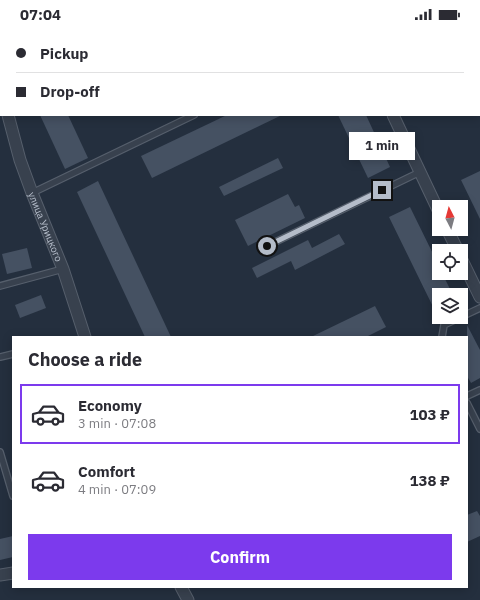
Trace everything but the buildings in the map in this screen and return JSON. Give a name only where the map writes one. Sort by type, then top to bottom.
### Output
[{"type":"street","name":"улица Урицкого","points":[[8,116],[20,160],[63,269],[83,336]]},
{"type":"street","points":[[393,116],[433,200]]},
{"type":"street","points":[[468,272],[480,297]]},
{"type":"street","points":[[0,575],[12,573]]},
{"type":"street","points":[[182,588],[188,600]]},
{"type":"lane","points":[[32,193],[192,116]]},
{"type":"lane","points":[[267,246],[420,172]]},
{"type":"lane","points":[[0,286],[63,269]]},
{"type":"lane","points":[[468,314],[480,308]]},
{"type":"lane","points":[[442,336],[444,325],[446,324]]},
{"type":"lane","points":[[0,357],[12,354]]},
{"type":"lane","points":[[468,396],[480,390]]},
{"type":"lane","points":[[468,405],[480,429]]},
{"type":"lane","points":[[0,452],[12,493]]},
{"type":"route","points":[[267,246],[382,190]]}]
